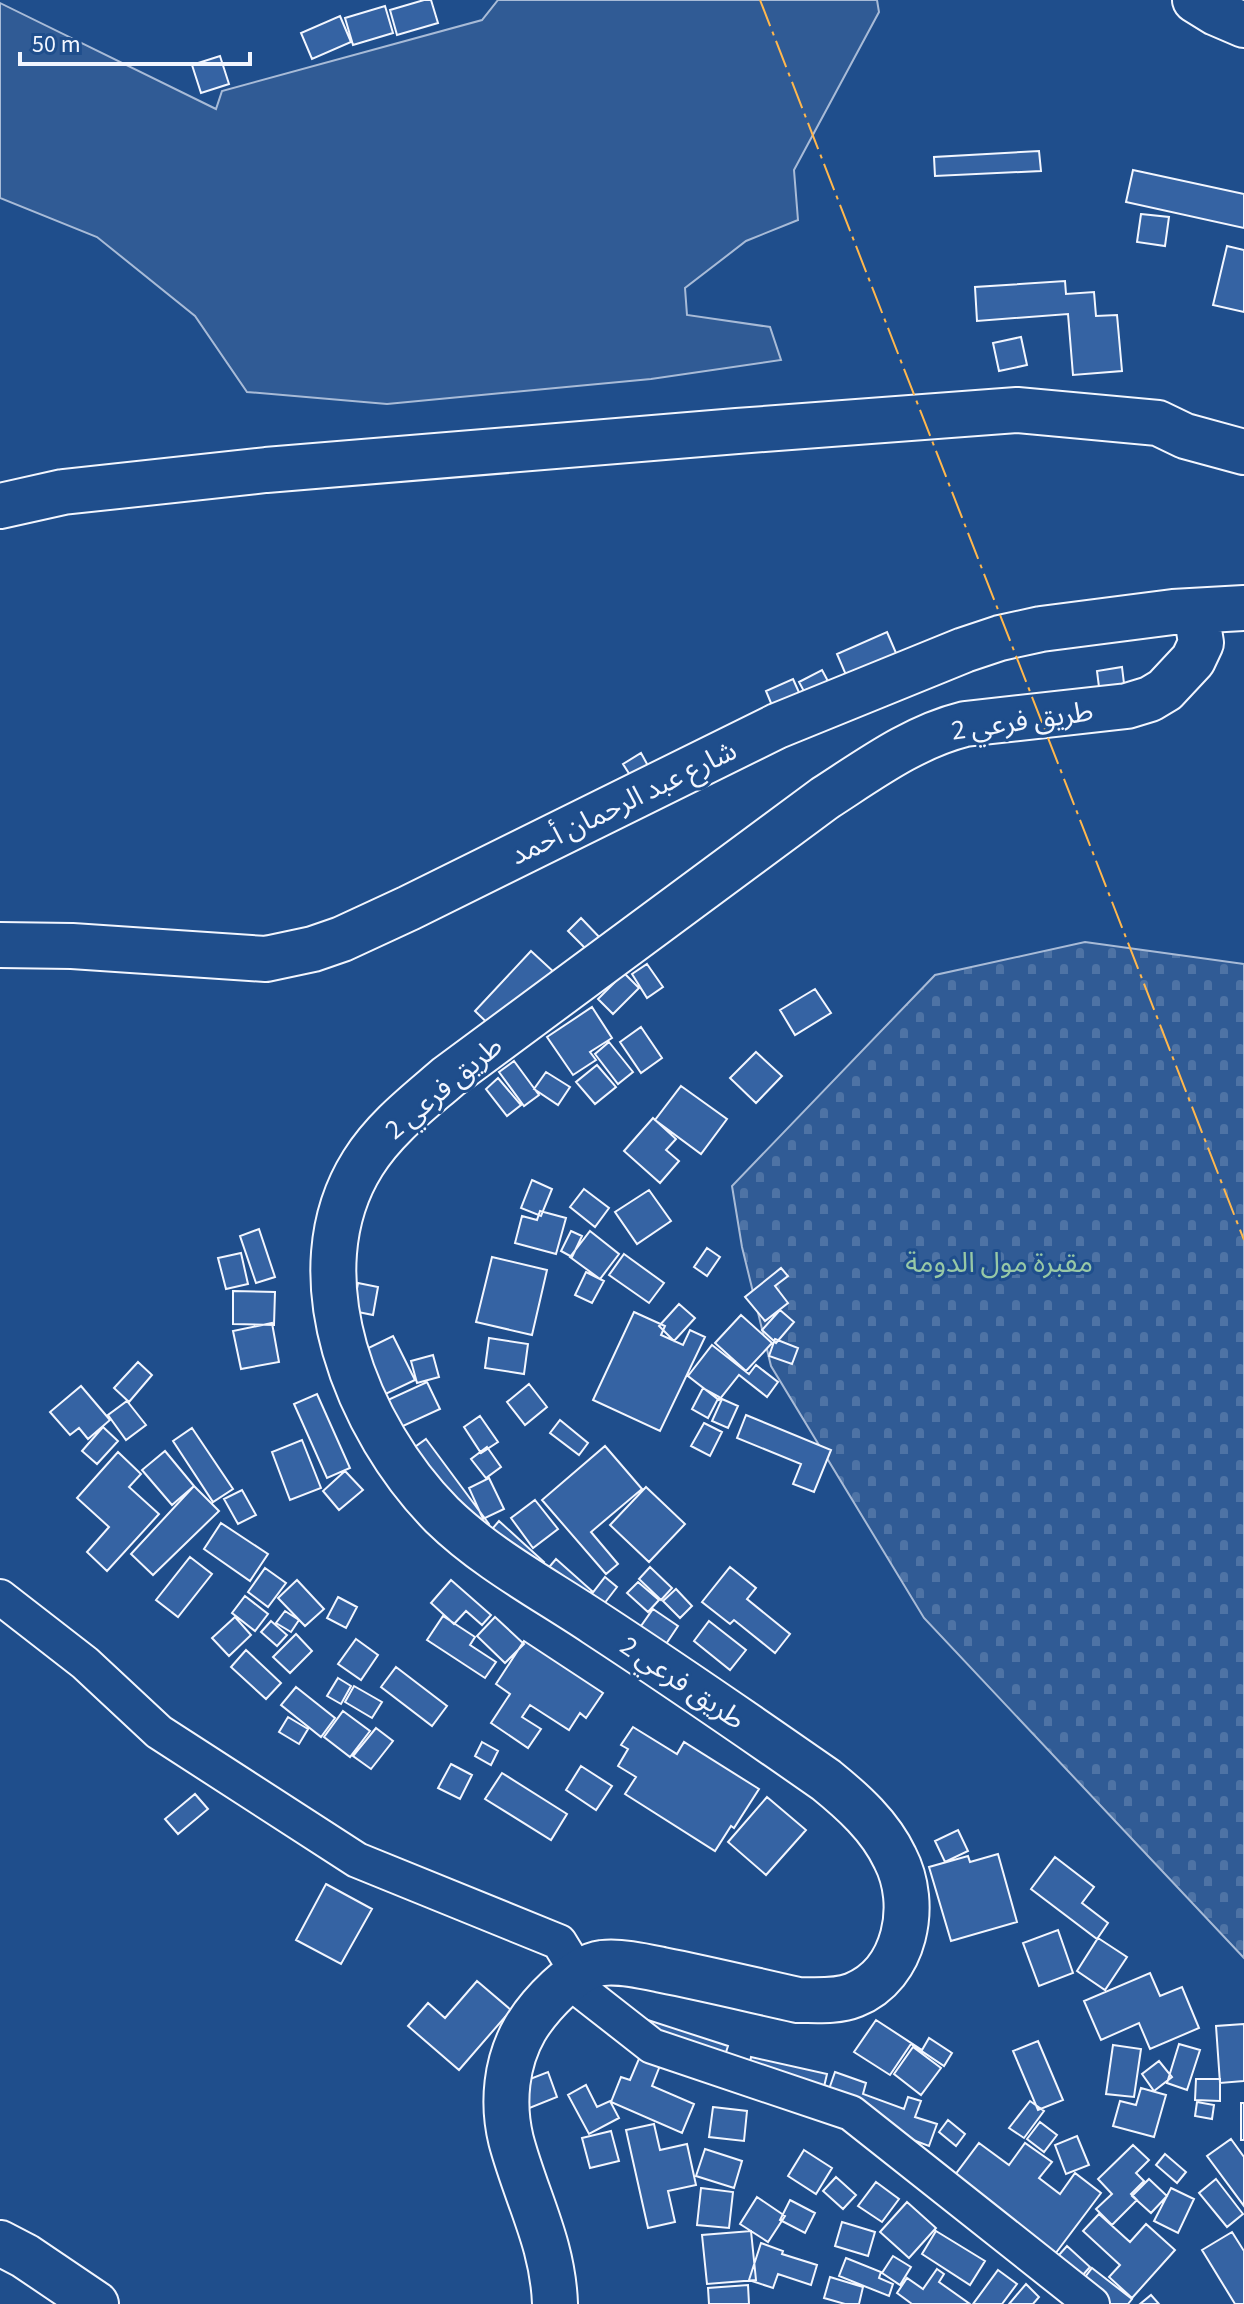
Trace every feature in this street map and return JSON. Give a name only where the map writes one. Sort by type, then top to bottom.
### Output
[{"type":"main road","points":[[1195,0],[1244,25]]},
{"type":"main road","points":[[0,506],[63,492],[266,470],[1017,410],[1158,423],[1185,436],[1244,452]]},
{"type":"main road","points":[[1158,423],[1174,417],[1192,416],[1244,426]]},
{"type":"main road","name":"شارع عبد الرحمان أحمد","points":[[0,945],[72,946],[266,959],[313,949],[409,908],[777,726],[964,650],[1041,629],[1244,608]]},
{"type":"main road","name":"طريق فرعي 2","points":[[555,2304],[554,2276],[542,2229],[511,2139],[506,2099],[517,2042],[533,2014],[578,1973],[600,1963],[639,1965],[798,2000],[852,1996],[874,1983],[891,1966],[903,1939],[905,1886],[896,1858],[877,1829],[826,1780],[484,1551],[444,1516],[409,1478],[377,1429],[355,1379],[341,1334],[333,1290],[333,1255],[338,1221],[349,1189],[363,1162],[379,1141],[403,1115],[448,1077],[825,798],[939,730],[965,724],[1127,706],[1150,699],[1165,690],[1193,660],[1201,643],[1196,611]]},
{"type":"main road","points":[[0,2243],[25,2256],[96,2304]]},
{"type":"street","points":[[0,1597],[85,1663],[159,1732],[357,1860],[559,1942],[578,1973],[583,1992],[652,2046],[851,2113],[1092,2304]]},
{"type":"shaded area","points":[[498,0],[877,0],[879,12],[794,170],[798,220],[746,241],[685,288],[687,315],[770,327],[781,360],[651,379],[387,404],[247,392],[195,316],[97,237],[0,198],[0,3],[216,109],[222,91],[482,20]]},
{"type":"green space","name":"مقبرة مول الدومة","points":[[1085,942],[1244,964],[1244,1958],[924,1618],[771,1366],[742,1247],[732,1186],[935,975]]},
{"type":"building","points":[[431,0],[438,23],[397,35],[390,10]]},
{"type":"building","points":[[385,6],[393,33],[353,45],[345,18]]},
{"type":"building","points":[[340,16],[351,42],[312,59],[301,33]]},
{"type":"building","points":[[220,56],[229,84],[201,93],[192,65]]},
{"type":"building","points":[[1039,151],[1041,171],[935,176],[934,157]]},
{"type":"building","points":[[1133,170],[1244,194],[1244,228],[1126,202]]},
{"type":"building","points":[[1141,214],[1169,217],[1165,246],[1137,242]]},
{"type":"building","points":[[1227,246],[1244,250],[1244,312],[1213,305]]},
{"type":"building","points":[[1065,281],[1066,294],[1094,292],[1096,316],[1117,315],[1122,371],[1073,375],[1068,314],[977,321],[975,287]]},
{"type":"building","points":[[1021,337],[1027,365],[999,371],[993,343]]},
{"type":"building","points":[[887,632],[899,660],[849,682],[837,654]]},
{"type":"building","points":[[1122,667],[1125,692],[1100,695],[1097,671]]},
{"type":"building","points":[[822,670],[837,698],[814,710],[799,682]]},
{"type":"building","points":[[793,679],[806,708],[778,720],[766,691]]},
{"type":"building","points":[[641,753],[652,773],[635,783],[623,764]]},
{"type":"building","points":[[581,918],[603,941],[590,953],[568,931]]},
{"type":"building","points":[[531,951],[556,974],[499,1034],[475,1011]]},
{"type":"building","points":[[647,964],[663,987],[647,998],[632,974]]},
{"type":"building","points":[[624,973],[639,988],[613,1014],[598,999]]},
{"type":"building","points":[[815,989],[831,1013],[795,1035],[780,1010]]},
{"type":"building","points":[[592,1007],[612,1038],[590,1052],[596,1060],[573,1075],[547,1037]]},
{"type":"building","points":[[641,1027],[662,1058],[641,1073],[620,1042]]},
{"type":"building","points":[[609,1042],[633,1072],[618,1084],[595,1054]]},
{"type":"building","points":[[756,1052],[782,1076],[756,1103],[730,1078]]},
{"type":"building","points":[[514,1061],[539,1095],[524,1106],[499,1072]]},
{"type":"building","points":[[597,1065],[616,1087],[595,1104],[576,1082]]},
{"type":"building","points":[[546,1072],[570,1087],[558,1105],[534,1089]]},
{"type":"building","points":[[498,1078],[521,1105],[507,1116],[486,1089]]},
{"type":"building","points":[[681,1086],[727,1119],[701,1154],[655,1120]]},
{"type":"building","points":[[653,1118],[676,1139],[666,1150],[679,1161],[660,1183],[624,1151]]},
{"type":"building","points":[[532,1180],[552,1189],[541,1216],[521,1208]]},
{"type":"building","points":[[584,1189],[609,1208],[595,1227],[570,1207]]},
{"type":"building","points":[[649,1190],[671,1221],[637,1244],[615,1212]]},
{"type":"building","points":[[540,1211],[566,1218],[556,1254],[515,1243],[522,1216],[537,1220]]},
{"type":"building","points":[[259,1229],[275,1277],[256,1283],[240,1236]]},
{"type":"building","points":[[571,1231],[582,1236],[572,1257],[561,1251]]},
{"type":"building","points":[[590,1231],[619,1254],[600,1279],[570,1257]]},
{"type":"building","points":[[707,1248],[720,1257],[707,1276],[694,1267]]},
{"type":"building","points":[[241,1253],[248,1284],[226,1289],[218,1258]]},
{"type":"building","points":[[624,1254],[664,1283],[649,1303],[609,1275]]},
{"type":"building","points":[[492,1257],[547,1270],[532,1335],[476,1322]]},
{"type":"building","points":[[781,1268],[788,1276],[775,1286],[788,1303],[765,1321],[745,1297]]},
{"type":"building","points":[[586,1272],[604,1281],[592,1303],[575,1295]]},
{"type":"building","points":[[358,1283],[378,1287],[373,1315],[353,1311]]},
{"type":"building","points":[[233,1291],[275,1292],[274,1325],[233,1324]]},
{"type":"building","points":[[679,1304],[695,1318],[674,1341],[659,1326]]},
{"type":"building","points":[[780,1310],[794,1322],[776,1343],[762,1330]]},
{"type":"building","points":[[634,1312],[665,1326],[661,1335],[683,1345],[690,1330],[705,1337],[660,1431],[593,1400]]},
{"type":"building","points":[[741,1315],[772,1343],[746,1371],[715,1343]]},
{"type":"building","points":[[272,1323],[279,1362],[241,1369],[233,1331]]},
{"type":"building","points":[[393,1336],[415,1380],[375,1399],[354,1355]]},
{"type":"building","points":[[489,1338],[528,1344],[524,1374],[485,1368]]},
{"type":"building","points":[[775,1339],[798,1348],[792,1364],[769,1356]]},
{"type":"building","points":[[712,1345],[749,1374],[756,1365],[778,1382],[767,1397],[739,1375],[719,1400],[688,1376]]},
{"type":"building","points":[[433,1355],[439,1377],[417,1383],[411,1361]]},
{"type":"building","points":[[138,1362],[152,1375],[129,1402],[114,1388]]},
{"type":"building","points":[[427,1382],[440,1409],[390,1432],[377,1405]]},
{"type":"building","points":[[529,1384],[547,1407],[525,1425],[507,1402]]},
{"type":"building","points":[[81,1386],[110,1420],[88,1439],[79,1428],[70,1435],[50,1412]]},
{"type":"building","points":[[703,1388],[719,1397],[708,1418],[692,1409]]},
{"type":"building","points":[[317,1394],[350,1468],[327,1478],[294,1404]]},
{"type":"building","points":[[722,1399],[738,1406],[728,1428],[712,1421]]},
{"type":"building","points":[[127,1401],[146,1425],[126,1440],[108,1415]]},
{"type":"building","points":[[746,1415],[831,1450],[814,1492],[793,1484],[801,1464],[737,1438]]},
{"type":"building","points":[[480,1416],[498,1442],[481,1453],[464,1427]]},
{"type":"building","points":[[560,1420],[588,1443],[579,1455],[550,1433]]},
{"type":"building","points":[[704,1423],[722,1432],[710,1456],[691,1446]]},
{"type":"building","points":[[103,1427],[118,1441],[97,1464],[82,1451]]},
{"type":"building","points":[[192,1428],[233,1489],[213,1502],[173,1441]]},
{"type":"building","points":[[426,1439],[489,1524],[464,1543],[401,1457]]},
{"type":"building","points":[[302,1440],[321,1488],[290,1500],[272,1452]]},
{"type":"building","points":[[605,1446],[642,1489],[591,1532],[618,1564],[606,1574],[542,1500]]},
{"type":"building","points":[[487,1447],[501,1467],[486,1478],[471,1459]]},
{"type":"building","points":[[165,1451],[194,1486],[172,1505],[142,1470]]},
{"type":"building","points":[[118,1452],[141,1474],[129,1487],[159,1514],[107,1571],[87,1552],[109,1527],[77,1498]]},
{"type":"building","points":[[345,1471],[363,1490],[339,1510],[323,1491]]},
{"type":"building","points":[[489,1478],[504,1509],[483,1519],[469,1488]]},
{"type":"building","points":[[194,1486],[219,1511],[153,1575],[131,1554]]},
{"type":"building","points":[[646,1487],[685,1524],[649,1562],[610,1525]]},
{"type":"building","points":[[242,1490],[256,1515],[238,1524],[224,1499]]},
{"type":"building","points":[[535,1500],[558,1529],[533,1548],[511,1518]]},
{"type":"building","points":[[499,1521],[544,1562],[519,1590],[474,1550]]},
{"type":"building","points":[[221,1523],[268,1554],[250,1581],[204,1549]]},
{"type":"building","points":[[190,1557],[212,1574],[178,1617],[156,1600]]},
{"type":"building","points":[[556,1559],[592,1591],[563,1623],[528,1592]]},
{"type":"building","points":[[650,1567],[672,1588],[661,1600],[639,1579]]},
{"type":"building","points":[[730,1567],[756,1588],[747,1599],[790,1634],[775,1653],[734,1620],[730,1624],[702,1602]]},
{"type":"building","points":[[265,1568],[286,1583],[268,1607],[248,1592]]},
{"type":"building","points":[[605,1577],[617,1587],[597,1613],[584,1604]]},
{"type":"building","points":[[297,1580],[324,1609],[305,1626],[278,1598]]},
{"type":"building","points":[[451,1580],[491,1615],[482,1625],[466,1611],[454,1624],[431,1603]]},
{"type":"building","points":[[638,1582],[659,1600],[648,1612],[627,1593]]},
{"type":"building","points":[[676,1589],[692,1606],[680,1618],[663,1601]]},
{"type":"building","points":[[245,1596],[268,1614],[255,1631],[232,1613]]},
{"type":"building","points":[[338,1597],[357,1607],[346,1628],[327,1618]]},
{"type":"building","points":[[653,1609],[678,1626],[654,1662],[634,1636]]},
{"type":"building","points":[[285,1611],[299,1620],[291,1632],[276,1623]]},
{"type":"building","points":[[443,1616],[475,1637],[470,1645],[496,1662],[485,1678],[427,1640]]},
{"type":"building","points":[[235,1617],[251,1635],[229,1656],[212,1638]]},
{"type":"building","points":[[495,1617],[524,1644],[505,1663],[477,1636]]},
{"type":"building","points":[[271,1621],[287,1635],[277,1646],[261,1632]]},
{"type":"building","points":[[709,1621],[746,1650],[730,1670],[694,1641]]},
{"type":"building","points":[[296,1634],[312,1651],[290,1673],[273,1657]]},
{"type":"building","points":[[356,1639],[378,1655],[361,1680],[338,1664]]},
{"type":"building","points":[[524,1641],[603,1693],[586,1718],[580,1713],[569,1730],[530,1705],[522,1717],[541,1729],[528,1748],[491,1723],[510,1694],[496,1684]]},
{"type":"building","points":[[246,1650],[281,1683],[266,1699],[231,1667]]},
{"type":"building","points":[[396,1667],[447,1706],[432,1726],[381,1687]]},
{"type":"building","points":[[338,1678],[351,1686],[341,1704],[327,1696]]},
{"type":"building","points":[[354,1686],[382,1702],[372,1718],[345,1702]]},
{"type":"building","points":[[296,1687],[335,1718],[321,1737],[281,1705]]},
{"type":"building","points":[[343,1711],[370,1731],[350,1757],[324,1737]]},
{"type":"building","points":[[288,1717],[308,1729],[299,1744],[279,1732]]},
{"type":"building","points":[[633,1727],[677,1754],[684,1742],[759,1789],[715,1851],[625,1794],[636,1777],[618,1766],[628,1749],[621,1745]]},
{"type":"building","points":[[376,1728],[393,1741],[371,1769],[353,1756]]},
{"type":"building","points":[[482,1742],[498,1751],[491,1765],[475,1756]]},
{"type":"building","points":[[451,1764],[472,1775],[460,1799],[438,1788]]},
{"type":"building","points":[[581,1766],[612,1786],[596,1810],[566,1790]]},
{"type":"building","points":[[502,1773],[567,1814],[551,1840],[485,1799]]},
{"type":"building","points":[[195,1794],[208,1809],[178,1834],[165,1819]]},
{"type":"building","points":[[767,1797],[806,1830],[766,1875],[728,1842]]},
{"type":"building","points":[[958,1830],[968,1851],[945,1862],[935,1841]]},
{"type":"building","points":[[998,1854],[1017,1922],[951,1941],[929,1867],[968,1856],[970,1862]]},
{"type":"building","points":[[1055,1857],[1094,1887],[1082,1903],[1108,1923],[1097,1939],[1031,1889]]},
{"type":"building","points":[[326,1884],[372,1909],[341,1964],[296,1940]]},
{"type":"building","points":[[1058,1930],[1073,1973],[1039,1986],[1023,1943]]},
{"type":"building","points":[[1098,1938],[1127,1957],[1105,1990],[1077,1971]]},
{"type":"building","points":[[1150,1973],[1160,1996],[1182,1987],[1199,2028],[1150,2049],[1139,2023],[1101,2040],[1084,2001]]},
{"type":"building","points":[[477,1981],[511,2010],[459,2070],[408,2026],[428,2003],[445,2018]]},
{"type":"building","points":[[617,2010],[728,2046],[720,2071],[609,2035]]},
{"type":"building","points":[[876,2020],[922,2050],[929,2038],[952,2053],[944,2066],[911,2044],[890,2075],[854,2052]]},
{"type":"building","points":[[1244,2024],[1244,2081],[1220,2083],[1216,2026]]},
{"type":"building","points":[[1038,2041],[1063,2100],[1038,2110],[1013,2051]]},
{"type":"building","points":[[1179,2044],[1200,2050],[1187,2090],[1167,2083]]},
{"type":"building","points":[[1113,2045],[1141,2049],[1134,2097],[1106,2094]]},
{"type":"building","points":[[913,2047],[941,2068],[921,2095],[894,2074]]},
{"type":"building","points":[[641,2054],[661,2063],[652,2086],[694,2104],[682,2133],[611,2102],[621,2077],[630,2080]]},
{"type":"building","points":[[751,2057],[827,2074],[820,2104],[745,2087]]},
{"type":"building","points":[[1159,2061],[1172,2077],[1154,2091],[1142,2074]]},
{"type":"building","points":[[548,2072],[557,2097],[527,2109],[517,2084]]},
{"type":"building","points":[[835,2072],[866,2083],[863,2094],[904,2109],[908,2097],[921,2101],[915,2117],[937,2124],[929,2146],[881,2128],[821,2112]]},
{"type":"building","points":[[1196,2079],[1220,2079],[1220,2101],[1195,2100]]},
{"type":"building","points":[[586,2085],[597,2107],[610,2101],[619,2118],[589,2134],[568,2095]]},
{"type":"building","points":[[1141,2088],[1166,2095],[1154,2137],[1113,2126],[1120,2101],[1136,2105]]},
{"type":"building","points":[[1030,2101],[1044,2111],[1024,2138],[1009,2128]]},
{"type":"building","points":[[1197,2102],[1214,2105],[1212,2119],[1195,2116]]},
{"type":"building","points":[[1241,2103],[1244,2103],[1244,2140],[1241,2140]]},
{"type":"building","points":[[713,2107],[747,2111],[744,2141],[709,2137]]},
{"type":"building","points":[[948,2120],[965,2134],[956,2146],[939,2132]]},
{"type":"building","points":[[1040,2122],[1057,2135],[1044,2152],[1027,2139]]},
{"type":"building","points":[[654,2124],[660,2150],[687,2144],[696,2185],[668,2191],[675,2222],[648,2228],[626,2130]]},
{"type":"building","points":[[611,2131],[619,2161],[590,2168],[582,2138]]},
{"type":"building","points":[[1077,2136],[1089,2165],[1066,2174],[1055,2145]]},
{"type":"building","points":[[1231,2139],[1244,2157],[1244,2206],[1207,2156]]},
{"type":"building","points":[[979,2143],[1009,2165],[1025,2143],[1052,2162],[1039,2178],[1060,2194],[1075,2173],[1101,2193],[1046,2266],[955,2175]]},
{"type":"building","points":[[1133,2145],[1149,2160],[1136,2173],[1144,2181],[1131,2194],[1137,2200],[1112,2225],[1096,2209],[1112,2194],[1098,2179]]},
{"type":"building","points":[[705,2149],[742,2161],[734,2188],[696,2176]]},
{"type":"building","points":[[804,2150],[832,2168],[816,2194],[788,2176]]},
{"type":"building","points":[[1165,2154],[1186,2172],[1177,2183],[1156,2165]]},
{"type":"building","points":[[836,2177],[856,2195],[843,2209],[823,2191]]},
{"type":"building","points":[[1149,2179],[1167,2196],[1151,2213],[1132,2196]]},
{"type":"building","points":[[1216,2179],[1243,2214],[1227,2227],[1199,2193]]},
{"type":"building","points":[[876,2182],[899,2199],[882,2222],[858,2206]]},
{"type":"building","points":[[701,2188],[733,2192],[729,2228],[697,2225]]},
{"type":"building","points":[[1171,2188],[1194,2199],[1178,2233],[1154,2221]]},
{"type":"building","points":[[757,2197],[785,2216],[768,2242],[740,2224]]},
{"type":"building","points":[[790,2200],[815,2213],[805,2233],[780,2220]]},
{"type":"building","points":[[907,2202],[936,2228],[909,2258],[880,2232]]},
{"type":"building","points":[[1099,2214],[1130,2242],[1146,2224],[1175,2250],[1132,2298],[1109,2277],[1120,2265],[1083,2231]]},
{"type":"building","points":[[842,2222],[875,2232],[868,2256],[835,2246]]},
{"type":"building","points":[[751,2231],[756,2280],[707,2284],[702,2235]]},
{"type":"building","points":[[936,2231],[985,2261],[970,2285],[922,2254]]},
{"type":"building","points":[[1232,2232],[1244,2251],[1244,2304],[1235,2304],[1202,2250]]},
{"type":"building","points":[[761,2243],[783,2251],[782,2254],[817,2265],[811,2285],[778,2274],[773,2288],[749,2280]]},
{"type":"building","points":[[1067,2246],[1090,2267],[1073,2286],[1050,2265]]},
{"type":"building","points":[[893,2256],[911,2267],[900,2285],[882,2273]]},
{"type":"building","points":[[846,2258],[881,2272],[879,2278],[893,2284],[889,2296],[839,2276]]},
{"type":"building","points":[[1092,2268],[1132,2299],[1128,2304],[1104,2304],[1079,2285]]},
{"type":"building","points":[[937,2269],[944,2274],[939,2282],[970,2304],[912,2304],[897,2293],[907,2278],[923,2289]]},
{"type":"building","points":[[998,2270],[1017,2284],[1002,2304],[973,2304]]},
{"type":"building","points":[[830,2277],[863,2287],[859,2304],[824,2298]]},
{"type":"building","points":[[1026,2284],[1039,2297],[1033,2304],[1009,2304]]},
{"type":"building","points":[[748,2285],[749,2304],[709,2304],[708,2288]]},
{"type":"building","points":[[1151,2295],[1159,2304],[1140,2304]]},
{"type":"power","points":[[760,0],[1244,1240]]}]
